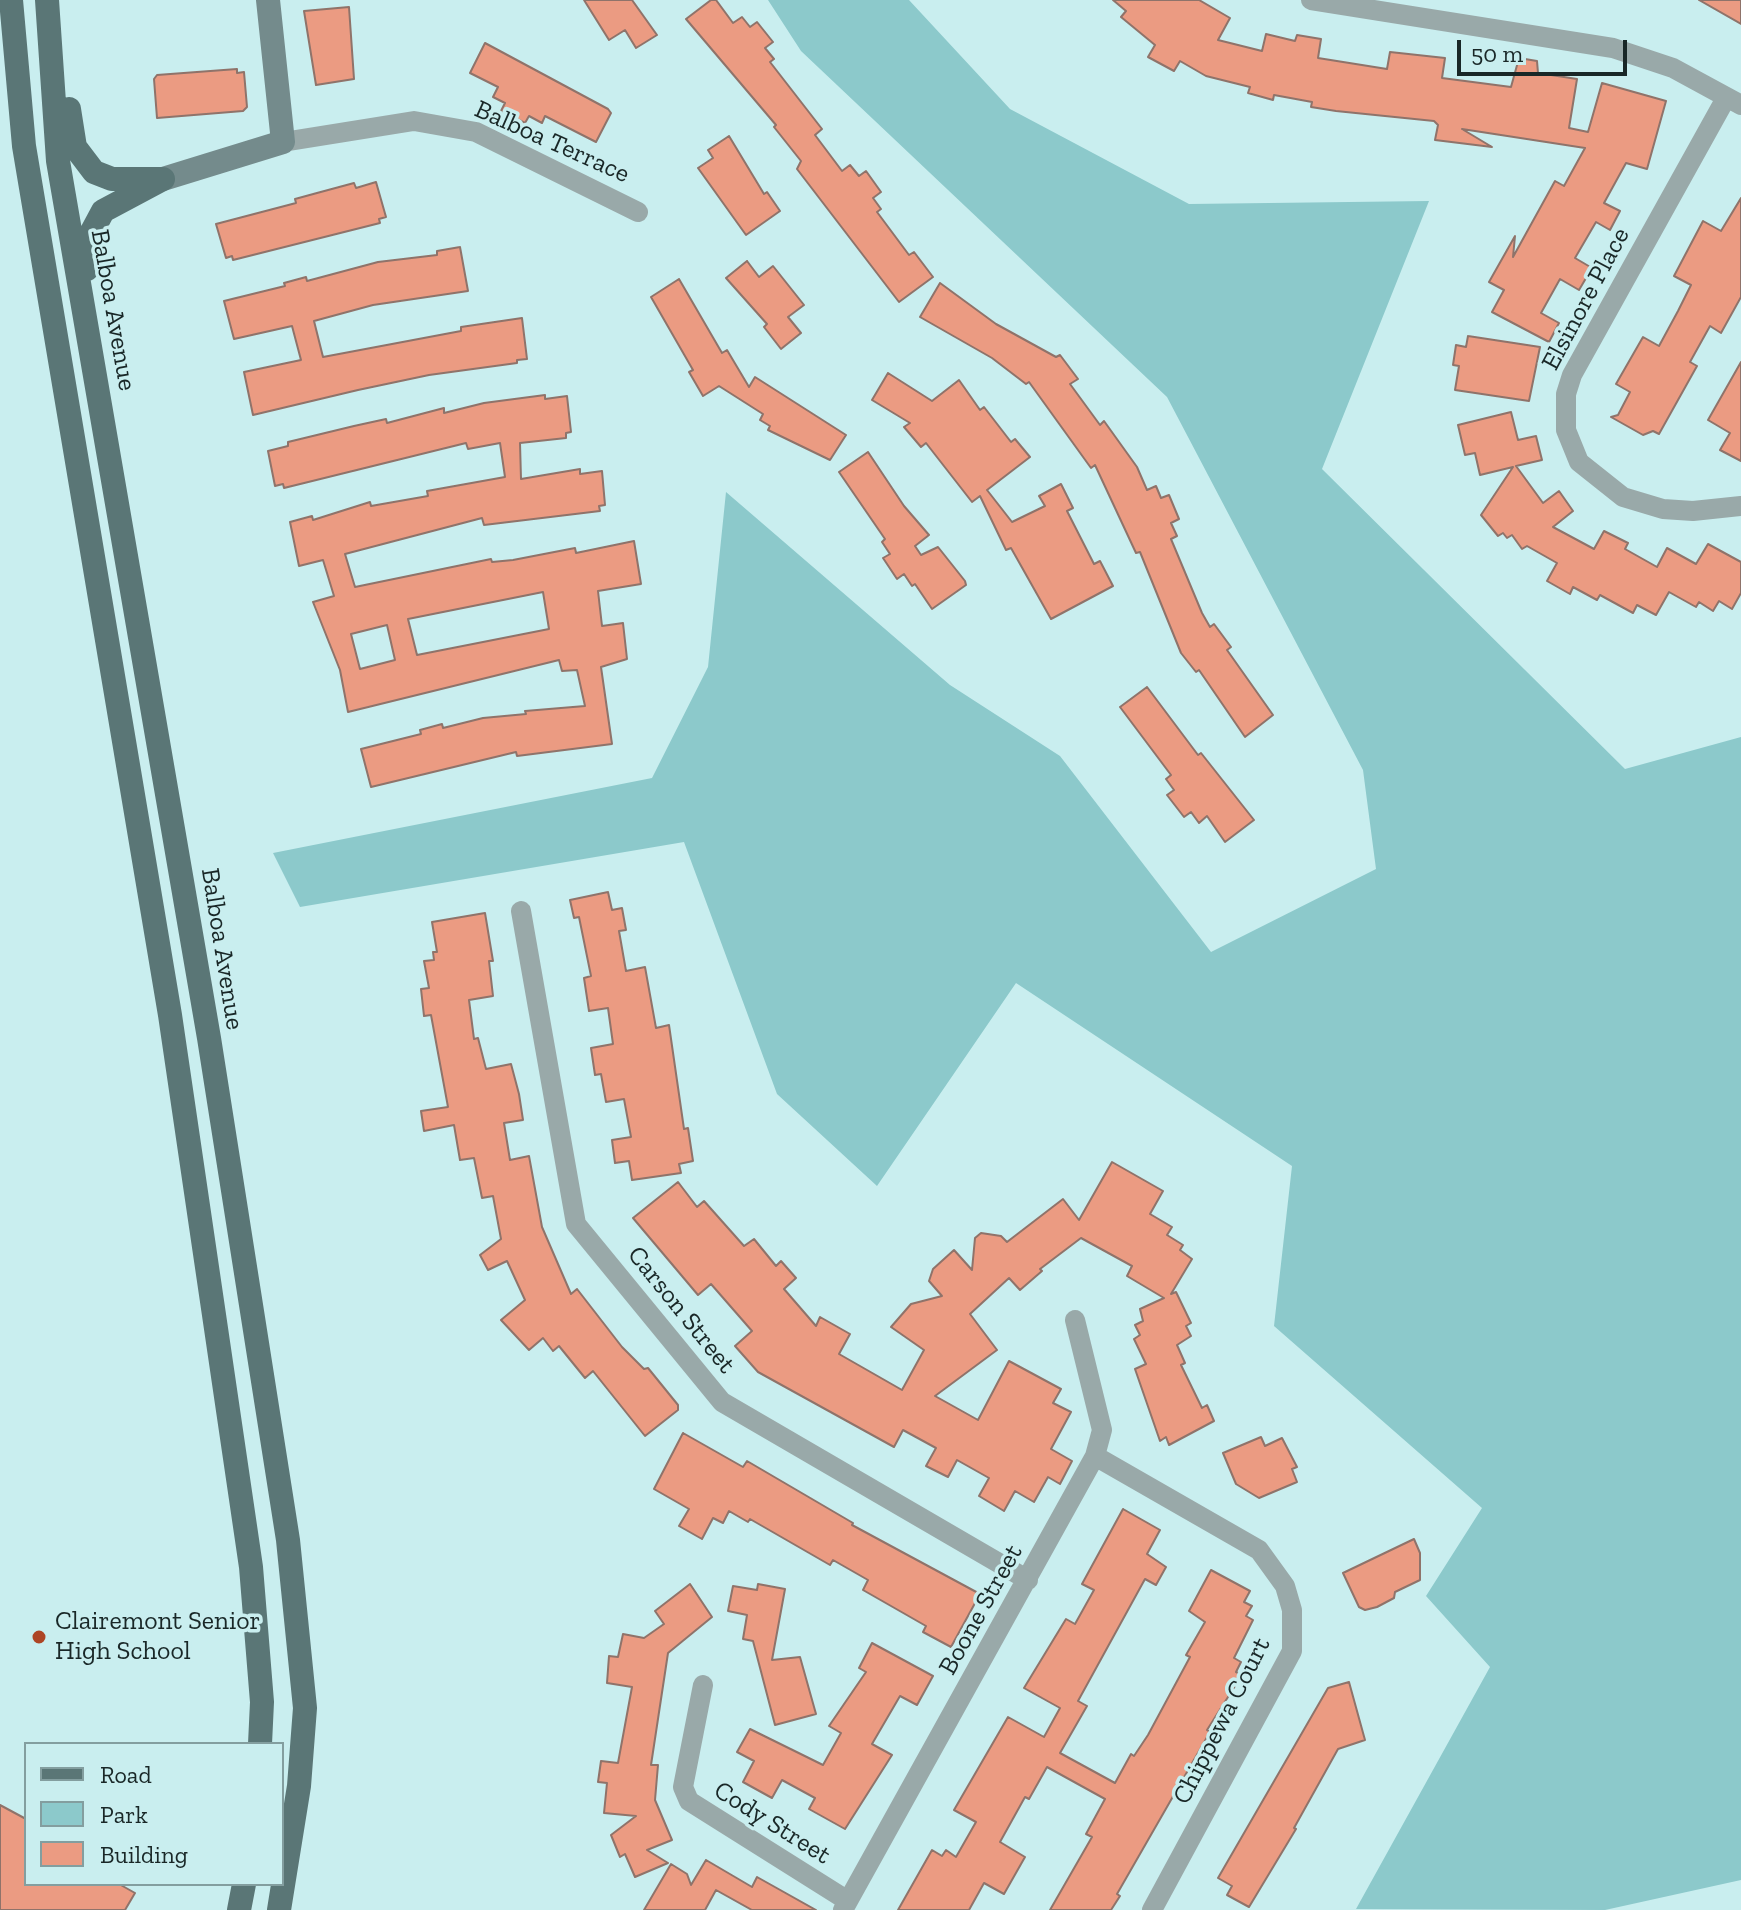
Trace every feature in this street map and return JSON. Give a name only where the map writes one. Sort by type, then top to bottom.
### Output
[{"type":"main road","points":[[11,0],[24,146],[170,1015],[251,1567],[262,1702],[260,1742]]},
{"type":"main road","points":[[47,3],[65,61],[71,132],[80,158],[103,177],[163,179]]},
{"type":"main road","name":"Balboa Avenue","points":[[47,3],[58,161],[209,1038],[288,1540],[305,1708],[299,1786],[284,1879]]},
{"type":"main road","points":[[98,386],[100,345],[86,263],[88,239],[103,211],[163,179]]},
{"type":"main road","points":[[239,1910],[244,1886]]},
{"type":"main road","name":"Balboa Avenue","points":[[279,1910],[283,1886]]},
{"type":"street","points":[[268,0],[283,142]]},
{"type":"street","points":[[1311,0],[1613,48],[1673,68],[1734,101]]},
{"type":"street","name":"Elsinore Place","points":[[1734,101],[1572,375],[1566,394],[1566,430],[1579,462],[1623,497],[1663,509],[1693,511],[1741,506]]},
{"type":"street","name":"Balboa Terrace","points":[[163,179],[283,142],[414,121],[476,132],[638,212]]},
{"type":"street","name":"Carson Street","points":[[521,911],[576,1224],[722,1402],[1028,1580]]},
{"type":"street","name":"Boone Street","points":[[846,1906],[1095,1456],[1102,1430],[1075,1320]]},
{"type":"street","name":"Chippewa Court","points":[[1095,1456],[1259,1550],[1285,1586],[1292,1610],[1292,1651],[1152,1910]]},
{"type":"street","name":"Cody Street","points":[[703,1685],[683,1787],[689,1801],[846,1906]]},
{"type":"green space","points":[[768,0],[909,0],[1010,109],[1189,204],[1429,201],[1322,469],[1625,769],[1741,737],[1741,1880],[1605,1910],[1356,1909],[1490,1667],[1426,1596],[1482,1508],[1274,1326],[1292,1166],[1016,983],[877,1186],[777,1094],[684,842],[300,907],[273,853],[652,778],[708,667],[726,492],[950,685],[1060,756],[1211,952],[1376,869],[1363,770],[1167,397],[801,51]]},
{"type":"building","points":[[584,0],[632,0],[657,35],[636,48],[625,30],[609,40]]},
{"type":"building","points":[[711,0],[716,0],[733,23],[742,17],[750,27],[757,22],[773,42],[765,48],[774,59],[770,62],[822,129],[815,135],[842,171],[850,165],[859,176],[866,171],[881,192],[873,198],[881,209],[877,212],[909,255],[914,252],[933,277],[899,302],[797,169],[801,161],[774,127],[776,125],[686,19]]},
{"type":"building","points":[[1113,0],[1199,0],[1230,18],[1218,40],[1262,51],[1266,34],[1295,41],[1297,35],[1321,39],[1318,58],[1387,69],[1390,52],[1445,58],[1442,78],[1511,87],[1519,58],[1537,61],[1538,73],[1577,79],[1569,128],[1588,132],[1602,83],[1666,101],[1647,169],[1626,163],[1604,203],[1620,211],[1610,230],[1596,222],[1575,258],[1592,268],[1579,290],[1560,279],[1541,313],[1559,323],[1549,342],[1492,312],[1504,290],[1489,282],[1515,236],[1513,257],[1555,181],[1564,186],[1585,148],[1462,129],[1492,147],[1435,140],[1438,125],[1434,121],[1311,107],[1312,102],[1274,95],[1273,100],[1248,93],[1250,87],[1206,76],[1180,61],[1174,71],[1148,57],[1155,45],[1121,17],[1126,11]]},
{"type":"building","points":[[1699,0],[1741,0],[1741,24]]},
{"type":"building","points":[[349,7],[354,79],[316,85],[304,11]]},
{"type":"building","points":[[485,43],[608,109],[611,113],[596,142],[545,116],[542,123],[529,116],[525,123],[501,111],[505,103],[493,97],[498,87],[470,73]]},
{"type":"building","points":[[237,69],[237,73],[244,72],[247,107],[243,111],[157,118],[154,79],[157,75]]},
{"type":"building","points":[[729,136],[764,194],[767,192],[780,211],[746,235],[698,168],[713,158],[708,150]]},
{"type":"building","points":[[376,182],[386,217],[379,219],[380,223],[233,260],[232,256],[226,258],[216,224],[296,203],[295,199],[354,183],[356,188]]},
{"type":"building","points":[[1741,198],[1741,297],[1721,333],[1710,326],[1690,362],[1697,366],[1659,434],[1653,431],[1643,435],[1611,417],[1618,415],[1630,392],[1616,384],[1643,337],[1659,346],[1678,311],[1691,285],[1674,276],[1703,221],[1721,231]]},
{"type":"building","points":[[460,247],[468,291],[373,305],[314,321],[323,357],[461,331],[461,327],[522,318],[527,359],[429,375],[253,415],[244,372],[301,360],[292,326],[234,339],[224,301],[285,286],[284,283],[306,277],[307,281],[378,262],[437,255],[437,251]]},
{"type":"building","points":[[747,261],[759,277],[773,266],[804,305],[788,317],[801,333],[781,349],[764,327],[767,324],[726,278]]},
{"type":"building","points":[[679,279],[722,353],[727,350],[749,387],[755,377],[846,435],[830,460],[768,430],[770,426],[760,420],[763,414],[719,386],[703,396],[689,372],[693,370],[651,297]]},
{"type":"building","points":[[940,283],[996,324],[1056,357],[1060,355],[1078,379],[1070,384],[1100,425],[1104,421],[1137,467],[1147,490],[1156,486],[1161,498],[1169,495],[1179,519],[1171,523],[1177,536],[1171,539],[1202,613],[1210,627],[1214,624],[1231,647],[1227,650],[1273,715],[1245,737],[1199,670],[1196,672],[1181,653],[1140,552],[1136,553],[1095,465],[1091,468],[1029,382],[1026,384],[992,358],[920,317]]},
{"type":"building","points":[[1468,336],[1540,347],[1529,401],[1455,390],[1459,366],[1453,365],[1456,345],[1466,347]]},
{"type":"building","points":[[1741,362],[1741,461],[1720,450],[1730,433],[1708,420]]},
{"type":"building","points":[[888,373],[932,401],[959,380],[980,410],[984,407],[1011,442],[1015,439],[1030,457],[987,490],[1012,522],[1045,506],[1039,496],[1061,484],[1073,508],[1067,511],[1094,564],[1100,561],[1113,586],[1051,619],[1011,548],[1006,550],[980,496],[972,502],[926,443],[921,447],[904,427],[910,423],[872,400]]},
{"type":"building","points":[[545,395],[545,399],[567,396],[571,432],[566,433],[566,438],[520,443],[521,479],[580,469],[580,474],[602,471],[605,505],[599,506],[600,511],[484,525],[482,518],[345,554],[355,587],[491,559],[492,562],[513,560],[575,548],[576,553],[634,541],[641,584],[598,591],[602,626],[623,623],[627,659],[601,667],[612,744],[517,756],[516,752],[371,787],[361,749],[421,734],[420,730],[442,724],[443,728],[483,718],[526,714],[525,711],[585,706],[577,670],[562,671],[559,660],[348,712],[340,670],[313,602],[334,596],[323,560],[299,566],[290,522],[312,516],[313,520],[370,502],[371,506],[428,496],[427,491],[505,477],[500,443],[468,449],[466,443],[284,488],[283,484],[275,486],[268,451],[288,446],[288,442],[354,426],[386,419],[387,423],[444,408],[444,413],[484,403]],"holes":[[[543,592],[549,629],[417,655],[408,619]],[[387,625],[395,660],[360,669],[351,634]]]},
{"type":"building","points":[[1511,412],[1518,440],[1536,436],[1542,460],[1516,466],[1543,503],[1559,491],[1573,511],[1553,527],[1594,549],[1604,531],[1628,543],[1625,549],[1657,567],[1667,548],[1696,564],[1708,544],[1741,562],[1741,593],[1732,609],[1719,601],[1713,611],[1699,602],[1696,607],[1669,592],[1656,615],[1637,605],[1633,613],[1600,595],[1597,600],[1573,587],[1570,594],[1547,581],[1557,563],[1527,546],[1522,549],[1512,535],[1507,538],[1503,533],[1498,536],[1481,515],[1513,467],[1480,475],[1475,453],[1465,455],[1458,425]]},
{"type":"building","points":[[868,452],[904,506],[929,535],[915,546],[921,555],[938,547],[965,581],[966,585],[932,609],[904,574],[897,579],[883,558],[890,554],[882,542],[885,539],[839,472]]},
{"type":"building","points":[[1147,687],[1198,755],[1201,753],[1254,820],[1225,842],[1207,816],[1199,823],[1191,812],[1184,817],[1167,795],[1174,790],[1166,779],[1171,775],[1120,707]]},
{"type":"building","points":[[608,892],[612,910],[622,908],[626,930],[619,931],[626,971],[645,967],[656,1028],[669,1025],[684,1129],[688,1128],[693,1161],[679,1164],[681,1173],[632,1180],[629,1161],[615,1163],[612,1140],[631,1137],[624,1099],[606,1102],[601,1074],[595,1075],[591,1048],[613,1044],[608,1008],[589,1011],[584,978],[591,976],[579,917],[574,918],[570,900]]},
{"type":"building","points":[[485,913],[493,961],[489,961],[493,996],[469,1000],[474,1039],[478,1038],[486,1069],[511,1064],[519,1094],[523,1120],[504,1123],[510,1160],[529,1156],[542,1227],[571,1294],[577,1289],[622,1347],[644,1369],[648,1368],[678,1405],[678,1410],[645,1436],[593,1371],[585,1378],[559,1346],[553,1351],[543,1338],[529,1350],[501,1320],[525,1300],[507,1261],[488,1270],[480,1255],[501,1239],[493,1196],[482,1198],[474,1158],[460,1160],[454,1125],[424,1131],[421,1111],[448,1107],[431,1015],[424,1016],[421,989],[429,988],[424,961],[434,960],[433,952],[437,952],[432,922]]},
{"type":"building","points":[[1112,1162],[1163,1191],[1150,1214],[1172,1227],[1167,1235],[1183,1245],[1180,1250],[1192,1259],[1171,1294],[1176,1292],[1191,1323],[1186,1326],[1191,1336],[1177,1345],[1185,1363],[1181,1365],[1202,1408],[1207,1405],[1214,1421],[1169,1445],[1166,1437],[1160,1441],[1135,1369],[1146,1364],[1134,1339],[1140,1335],[1135,1325],[1143,1321],[1140,1309],[1164,1298],[1127,1276],[1132,1266],[1081,1238],[1040,1269],[1042,1271],[1020,1290],[1009,1278],[970,1314],[997,1350],[935,1396],[978,1420],[1009,1361],[1061,1389],[1053,1403],[1071,1412],[1051,1449],[1072,1461],[1060,1484],[1048,1477],[1034,1502],[1015,1491],[1004,1511],[979,1496],[989,1478],[957,1460],[948,1477],[926,1466],[936,1448],[903,1430],[894,1447],[758,1372],[735,1346],[752,1331],[711,1284],[698,1295],[633,1218],[678,1182],[697,1207],[704,1201],[744,1246],[754,1239],[776,1266],[781,1261],[796,1278],[784,1289],[816,1326],[820,1317],[850,1334],[839,1354],[902,1390],[924,1350],[891,1327],[911,1304],[942,1296],[929,1281],[933,1269],[954,1250],[972,1270],[975,1238],[981,1233],[1001,1236],[1007,1242],[1063,1199],[1079,1220]]},
{"type":"building","points":[[683,1433],[743,1467],[747,1461],[852,1525],[980,1594],[951,1647],[923,1632],[926,1626],[863,1590],[868,1580],[833,1560],[830,1565],[750,1519],[748,1522],[729,1511],[723,1523],[713,1518],[702,1539],[679,1526],[689,1509],[654,1489]]},
{"type":"building","points":[[1261,1437],[1265,1446],[1282,1438],[1297,1467],[1292,1469],[1297,1482],[1259,1498],[1236,1484],[1223,1453]]},
{"type":"building","points":[[1123,1509],[1160,1530],[1147,1554],[1166,1567],[1156,1585],[1145,1579],[1078,1701],[1087,1706],[1060,1753],[1115,1783],[1131,1754],[1134,1756],[1148,1735],[1190,1657],[1186,1655],[1205,1622],[1189,1611],[1211,1570],[1250,1591],[1244,1602],[1252,1606],[1246,1616],[1253,1620],[1234,1658],[1241,1662],[1236,1672],[1242,1675],[1207,1730],[1210,1732],[1117,1894],[1120,1896],[1111,1910],[1050,1910],[1092,1837],[1086,1834],[1105,1799],[1047,1767],[1029,1799],[1025,1797],[1000,1842],[1025,1857],[1004,1894],[984,1883],[969,1910],[898,1910],[932,1850],[942,1856],[946,1850],[956,1857],[976,1822],[954,1810],[1008,1717],[1044,1737],[1060,1708],[1024,1688],[1066,1619],[1075,1624],[1094,1590],[1082,1584]]},
{"type":"building","points":[[1414,1539],[1420,1553],[1420,1580],[1395,1592],[1394,1598],[1377,1607],[1365,1610],[1359,1607],[1343,1573]]},
{"type":"building","points":[[690,1584],[712,1617],[668,1653],[651,1765],[658,1765],[655,1800],[672,1840],[647,1850],[668,1863],[635,1877],[625,1854],[620,1857],[611,1835],[636,1816],[604,1813],[607,1783],[598,1782],[601,1761],[618,1763],[632,1687],[607,1683],[609,1656],[618,1657],[623,1634],[644,1638],[664,1624],[655,1611]]},
{"type":"building","points":[[758,1584],[785,1589],[772,1660],[800,1657],[816,1714],[775,1725],[753,1641],[743,1639],[747,1615],[728,1611],[733,1586],[757,1590]]},
{"type":"building","points":[[872,1643],[933,1676],[917,1705],[900,1696],[872,1744],[892,1755],[845,1829],[809,1809],[815,1798],[782,1780],[772,1798],[743,1782],[754,1761],[737,1752],[750,1729],[823,1765],[841,1733],[829,1726],[866,1672],[859,1668]]},
{"type":"building","points":[[1349,1682],[1365,1740],[1338,1749],[1296,1829],[1249,1907],[1227,1895],[1232,1886],[1218,1878],[1328,1688]]},
{"type":"building","points":[[0,1805],[24,1818],[24,1886],[123,1886],[135,1893],[125,1910],[0,1910]]},
{"type":"building","points":[[706,1860],[752,1887],[757,1877],[816,1910],[752,1910],[716,1890],[705,1910],[644,1910],[671,1864],[687,1874],[691,1885]]},
{"type":"place","name":"Clairemont Senior High School","points":[[39,1637]]}]
